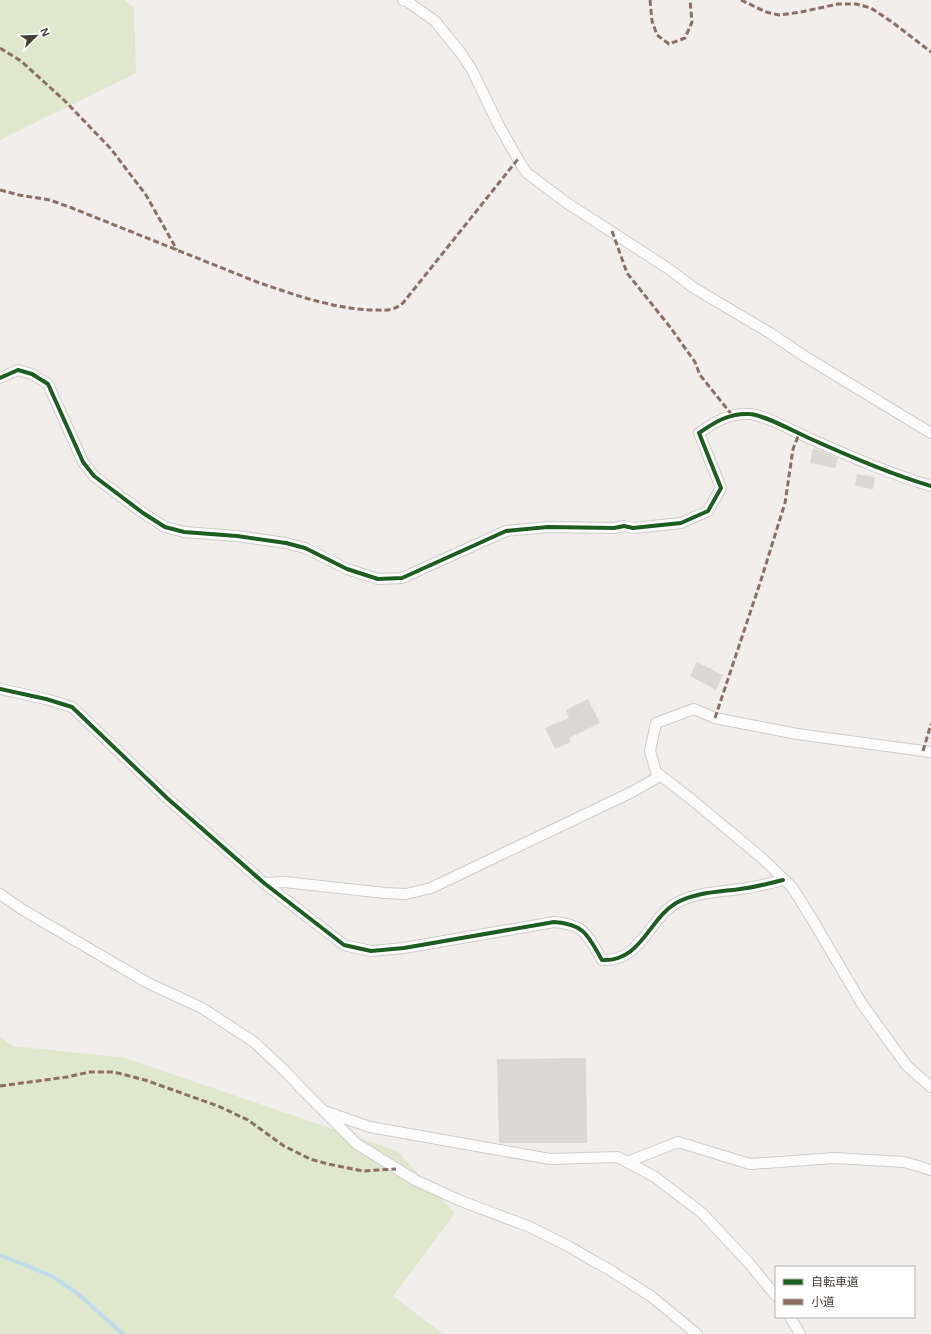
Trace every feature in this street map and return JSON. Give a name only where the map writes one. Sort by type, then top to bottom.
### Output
[{"type":"street","points":[[403,0],[408,2],[434,22],[460,52],[472,70],[498,124],[527,173],[567,203],[669,268],[694,288],[770,333],[804,356],[931,433]]},
{"type":"street","points":[[0,378],[18,370],[32,374],[48,384],[83,462],[94,476],[165,527],[184,532],[237,536],[286,543],[305,548],[347,568],[378,579],[402,578],[506,531],[548,527],[614,528],[624,526],[633,528],[681,523],[708,511],[721,488],[699,433],[719,420],[732,415],[750,414],[767,419],[857,460],[906,479],[931,486]]},
{"type":"street","points":[[0,689],[46,699],[72,707],[167,798],[264,883],[344,945],[371,951],[404,948],[554,922],[565,922],[582,929],[590,939],[602,960],[613,960],[634,950],[663,914],[676,903],[703,893],[748,888],[783,880]]},
{"type":"street","points":[[931,752],[797,734],[716,718],[694,709],[656,723],[650,752],[656,772],[660,776],[691,799],[757,854],[792,887],[862,1004],[907,1066],[931,1087]]},
{"type":"street","points":[[264,883],[284,882],[386,894],[406,894],[431,888],[632,792],[660,776]]},
{"type":"street","points":[[0,894],[22,910],[148,982],[202,1008],[254,1042],[285,1071],[357,1144],[415,1180],[462,1201],[530,1227],[570,1247],[652,1297],[697,1334]]},
{"type":"street","points":[[323,1111],[370,1127],[550,1159],[618,1157],[655,1177],[702,1213],[748,1262],[775,1295]]},
{"type":"street","points":[[627,1162],[678,1142],[750,1164],[835,1158],[904,1162],[931,1170]]},
{"type":"street","points":[[791,1318],[800,1334]]},
{"type":"green space","points":[[0,0],[125,0],[134,8],[136,73],[0,140]]},
{"type":"green space","points":[[0,1037],[13,1046],[125,1058],[397,1151],[455,1213],[393,1296],[443,1334],[0,1334]]},
{"type":"building","points":[[813,448],[838,458],[835,468],[810,463]]},
{"type":"building","points":[[857,474],[875,477],[873,489],[855,486]]},
{"type":"building","points":[[697,662],[723,675],[716,690],[690,676]]},
{"type":"building","points":[[588,699],[600,723],[569,738],[571,742],[555,749],[545,728],[569,718],[566,710]]},
{"type":"building","points":[[586,1058],[587,1143],[499,1143],[497,1059]]},
{"type":"waterway","points":[[0,1255],[52,1276],[77,1293],[123,1334]]},
{"type":"marked path","points":[[650,0],[652,21],[657,35],[669,44],[685,38],[692,22],[690,0]]},
{"type":"marked path","points":[[741,0],[766,12],[779,15],[838,4],[856,4],[871,8],[931,52]]},
{"type":"marked path","points":[[0,48],[21,61],[65,101],[111,149],[146,195],[177,250]]},
{"type":"marked path","points":[[0,190],[50,200],[257,282],[300,296],[344,307],[385,310],[393,309],[403,303],[518,159]]},
{"type":"marked path","points":[[612,231],[627,273],[670,327],[695,362],[700,375],[732,415]]},
{"type":"marked path","points":[[715,718],[785,503],[793,449],[799,434]]},
{"type":"marked path","points":[[923,751],[931,724]]},
{"type":"marked path","points":[[0,1086],[67,1077],[90,1072],[114,1072],[145,1080],[218,1106],[248,1120],[284,1146],[310,1159],[363,1171],[396,1169]]},
{"type":"cycle path","points":[[0,378],[18,370],[32,374],[48,384],[83,462],[94,476],[143,513],[165,527],[184,532],[237,536],[286,543],[305,548],[347,569],[378,579],[402,578],[506,531],[548,527],[614,528],[624,526],[633,528],[681,523],[708,511],[721,488],[699,433],[717,422],[735,415],[749,414],[763,417],[871,465],[931,486]]},
{"type":"cycle path","points":[[0,689],[46,699],[72,707],[167,798],[264,883],[344,945],[371,951],[404,948],[554,922],[573,925],[579,929],[589,938],[602,960],[615,959],[626,954],[635,947],[666,910],[684,899],[702,894],[752,887],[783,880]]}]
